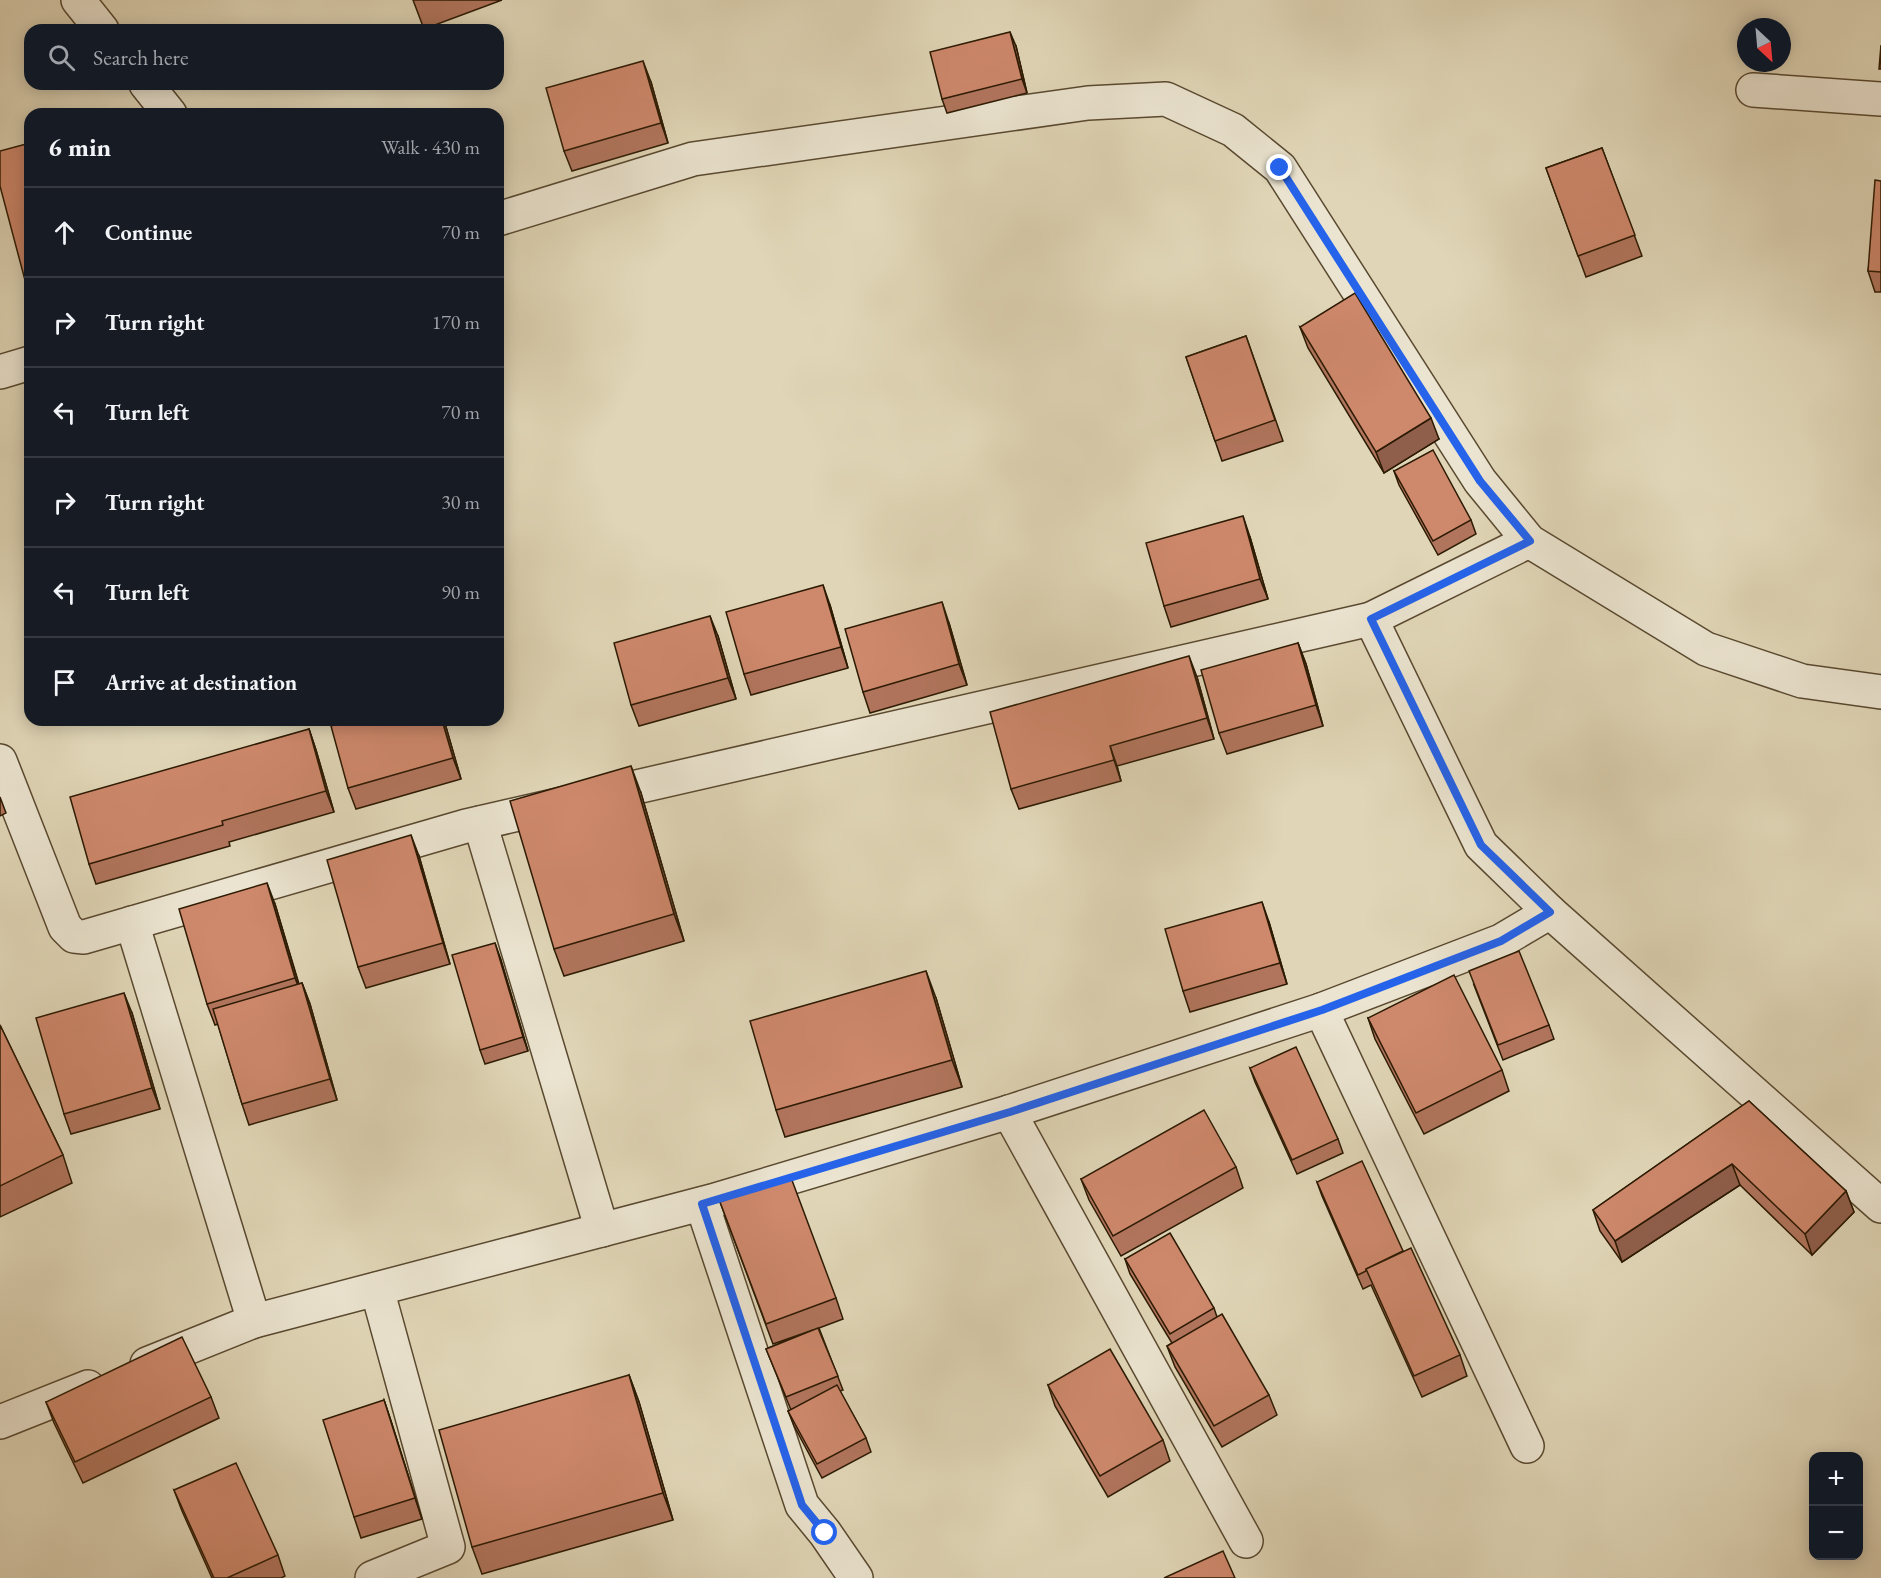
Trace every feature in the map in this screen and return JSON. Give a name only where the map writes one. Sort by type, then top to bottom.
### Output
[{"type":"street","points":[[78,0],[97,24]]},
{"type":"street","points":[[151,90],[165,108]]},
{"type":"street","points":[[1753,90],[1881,99]]},
{"type":"street","points":[[504,217],[693,159],[1088,103],[1166,99],[1233,130],[1280,168],[1480,481],[1530,541],[1706,649],[1802,681],[1881,692]]},
{"type":"street","points":[[0,372],[24,365]]},
{"type":"street","points":[[0,761],[65,927],[74,936],[84,937],[480,823],[1371,619],[1530,541]]},
{"type":"street","points":[[1371,619],[1481,845],[1550,912],[1881,1206]]},
{"type":"street","points":[[480,823],[603,1230]]},
{"type":"street","points":[[0,1422],[254,1322],[702,1204],[1010,1112],[1322,1010],[1501,941],[1550,912]]},
{"type":"street","points":[[132,923],[254,1322]]},
{"type":"street","points":[[1322,1010],[1527,1446]]},
{"type":"street","points":[[1010,1112],[1246,1541]]},
{"type":"street","points":[[702,1204],[802,1505],[825,1533],[856,1578]]},
{"type":"street","points":[[372,1578],[448,1547],[377,1289]]},
{"type":"building","points":[[1010,32],[1022,79],[942,99],[930,52]]},
{"type":"building","points":[[1881,45],[1881,69],[1879,69]]},
{"type":"building","points":[[643,61],[661,123],[564,151],[546,88]]},
{"type":"building","points":[[24,145],[24,276],[0,186],[0,151]]},
{"type":"building","points":[[1602,148],[1635,235],[1578,256],[1546,168]]},
{"type":"building","points":[[1875,180],[1881,181],[1881,272],[1868,271]]},
{"type":"building","points":[[1355,293],[1431,418],[1376,452],[1300,327]]},
{"type":"building","points":[[1246,336],[1275,420],[1215,441],[1186,357]]},
{"type":"building","points":[[1433,450],[1471,520],[1433,541],[1394,471]]},
{"type":"building","points":[[1243,516],[1260,579],[1164,606],[1146,543]]},
{"type":"building","points":[[823,585],[841,647],[744,674],[726,612]]},
{"type":"building","points":[[942,602],[959,664],[863,692],[845,629]]},
{"type":"building","points":[[710,616],[728,678],[631,705],[614,643]]},
{"type":"building","points":[[1298,643],[1316,705],[1219,733],[1201,670]]},
{"type":"building","points":[[1189,656],[1207,718],[1110,746],[1114,760],[1011,789],[990,712]]},
{"type":"building","points":[[331,726],[444,726],[453,758],[348,788]]},
{"type":"building","points":[[309,729],[326,791],[222,821],[223,825],[89,864],[70,797]]},
{"type":"building","points":[[631,766],[674,914],[554,949],[510,801]]},
{"type":"building","points":[[411,835],[443,943],[358,967],[327,860]]},
{"type":"building","points":[[267,883],[295,978],[207,1004],[179,909]]},
{"type":"building","points":[[1262,902],[1280,963],[1183,991],[1165,929]]},
{"type":"building","points":[[495,943],[523,1037],[480,1050],[452,955]]},
{"type":"building","points":[[1519,951],[1549,1025],[1498,1045],[1469,971]]},
{"type":"building","points":[[926,971],[952,1060],[776,1110],[750,1021]]},
{"type":"building","points":[[1454,975],[1502,1070],[1416,1113],[1368,1018]]},
{"type":"building","points":[[302,983],[330,1079],[242,1104],[213,1009]]},
{"type":"building","points":[[124,993],[152,1088],[64,1114],[36,1018]]},
{"type":"building","points":[[0,1025],[63,1155],[0,1186]]},
{"type":"building","points":[[1296,1047],[1338,1139],[1292,1160],[1250,1068]]},
{"type":"building","points":[[1749,1101],[1846,1191],[1805,1234],[1732,1164],[1615,1241],[1593,1210]]},
{"type":"building","points":[[1204,1110],[1236,1167],[1113,1236],[1081,1179]]},
{"type":"building","points":[[1362,1161],[1403,1251],[1358,1275],[1317,1182]]},
{"type":"building","points":[[790,1175],[836,1298],[766,1324],[720,1202]]},
{"type":"building","points":[[1170,1233],[1214,1308],[1170,1334],[1125,1259]]},
{"type":"building","points":[[1411,1248],[1460,1355],[1414,1376],[1366,1269]]},
{"type":"building","points":[[1222,1314],[1269,1395],[1214,1426],[1167,1346]]},
{"type":"building","points":[[818,1328],[838,1376],[786,1397],[766,1349]]},
{"type":"building","points":[[182,1337],[211,1397],[75,1462],[46,1402]]},
{"type":"building","points":[[1110,1349],[1163,1440],[1100,1476],[1048,1385]]},
{"type":"building","points":[[629,1375],[663,1493],[472,1547],[439,1430]]},
{"type":"building","points":[[837,1385],[866,1438],[817,1464],[788,1411]]},
{"type":"building","points":[[384,1400],[415,1498],[354,1517],[323,1420]]},
{"type":"building","points":[[236,1463],[278,1555],[227,1578],[214,1578],[174,1490]]},
{"type":"building","points":[[1223,1551],[1235,1578],[1164,1578]]},
{"type":"route","points":[[825,1533],[802,1505],[702,1204],[1010,1112],[1322,1010],[1501,941],[1550,912],[1481,845],[1371,619],[1530,541],[1480,481],[1280,168]]}]
